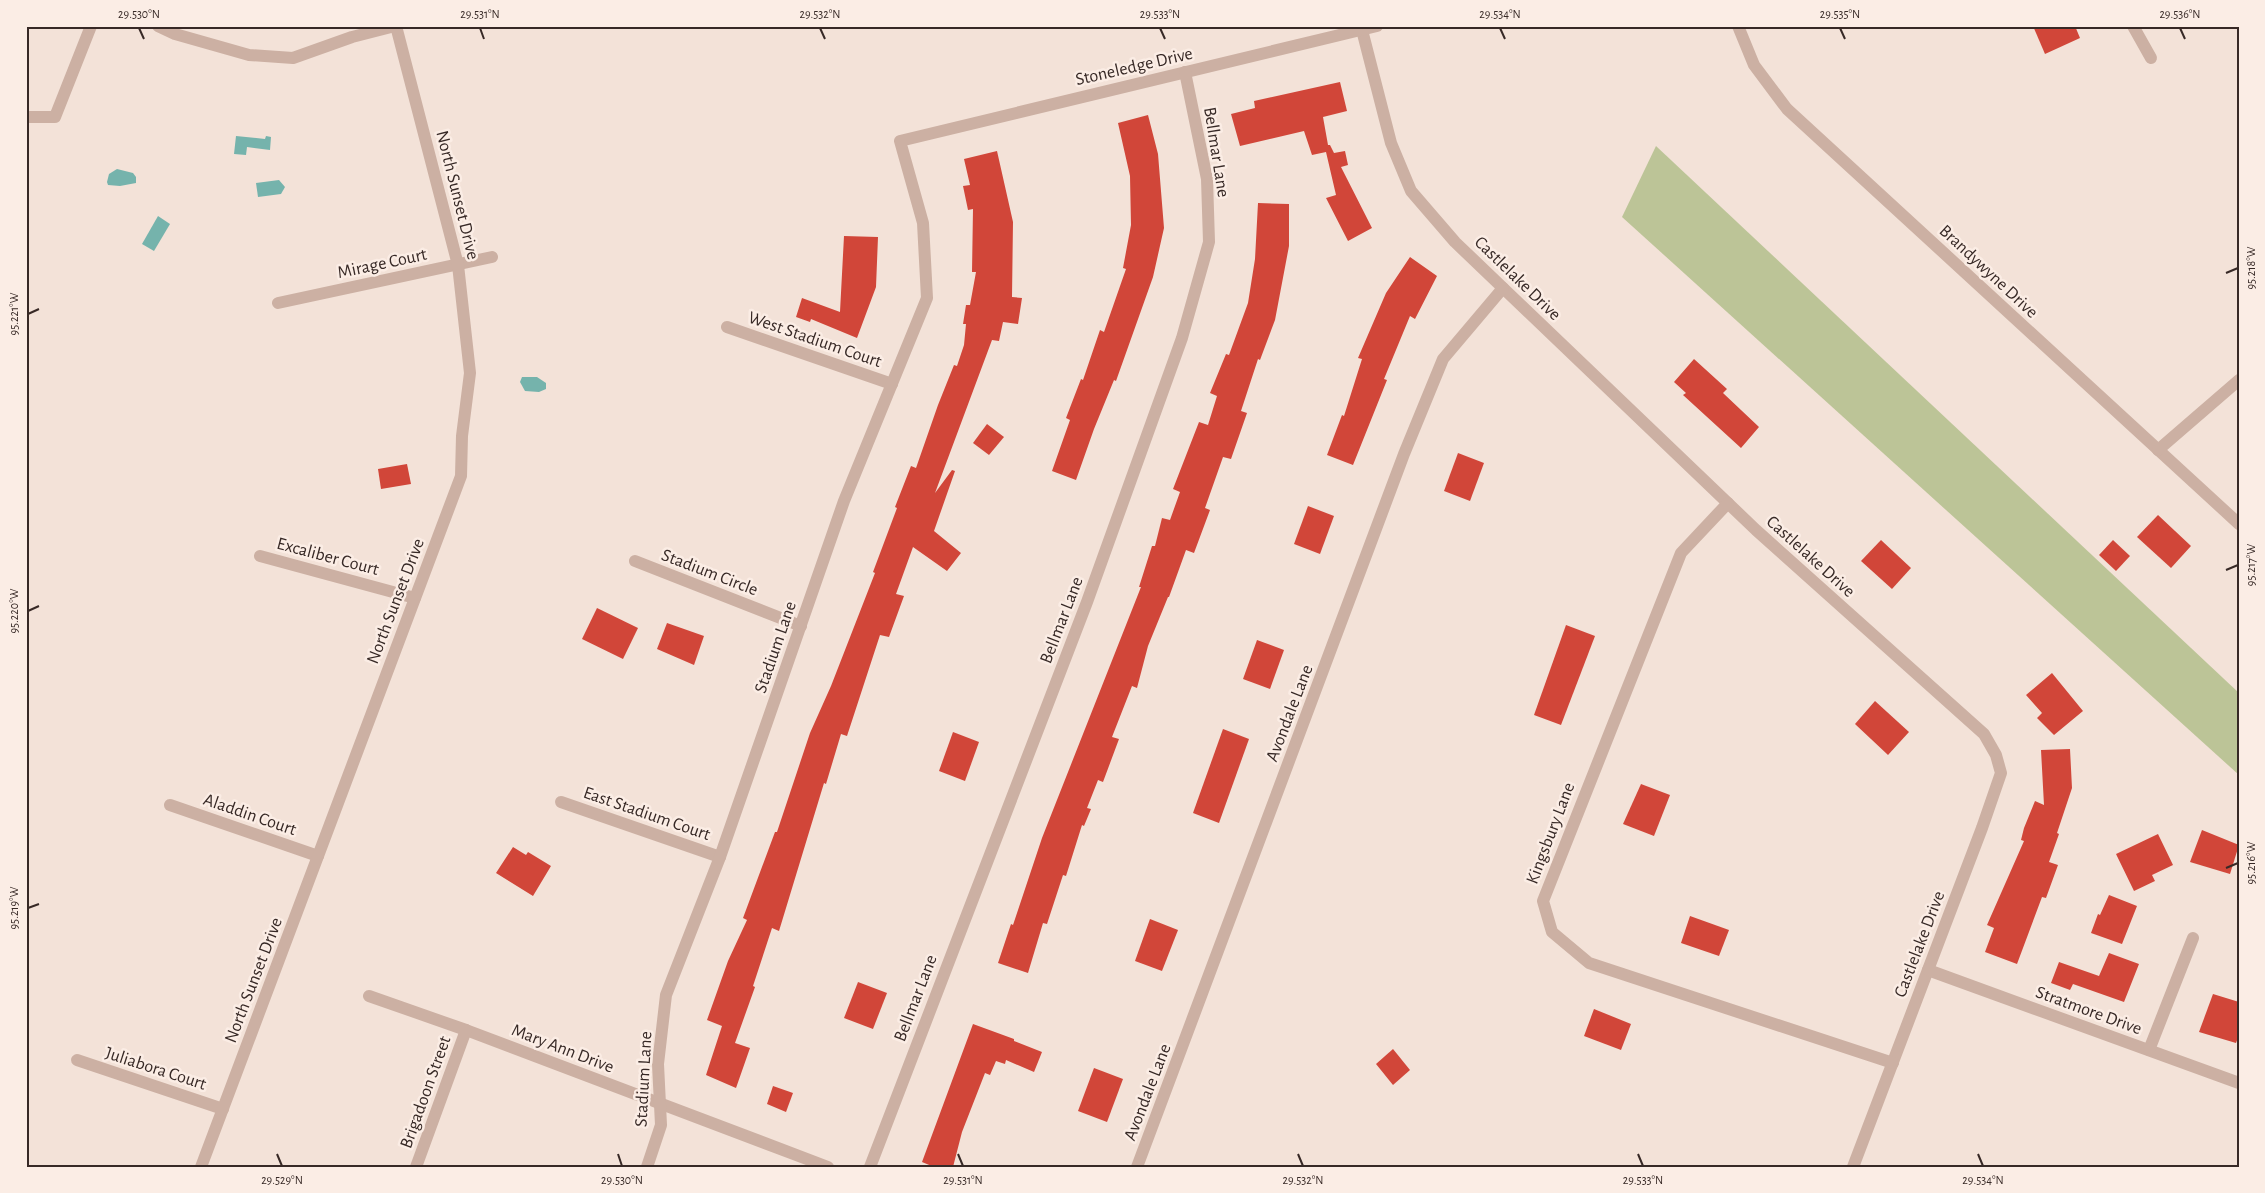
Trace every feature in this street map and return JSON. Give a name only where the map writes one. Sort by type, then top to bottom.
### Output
[{"type":"street","points":[[26,117],[55,117],[91,26]]},
{"type":"street","points":[[158,26],[175,34],[249,55],[293,58],[352,37],[395,26]]},
{"type":"street","name":"North Sunset Drive","points":[[201,1167],[461,476],[462,436],[470,374],[458,265],[395,26]]},
{"type":"street","name":"Stoneledge Drive","points":[[900,141],[1377,26]]},
{"type":"street","name":"Brandywyne Drive","points":[[1738,26],[1754,66],[1787,109],[2239,524]]},
{"type":"street","points":[[2133,26],[2150,58]]},
{"type":"street","name":"Castlelake Drive","points":[[1362,30],[1390,143],[1411,192],[1455,242],[1728,503],[1984,734],[1996,756],[2001,773],[1853,1167]]},
{"type":"street","name":"Bellmar Lane","points":[[870,1167],[1087,602],[1182,338],[1209,242],[1207,179],[1185,72]]},
{"type":"street","name":"Stadium Lane","points":[[646,1167],[661,1126],[658,1064],[666,995],[720,857],[844,501],[927,298],[923,223],[900,141]]},
{"type":"street","name":"Mirage Court","points":[[278,303],[492,258]]},
{"type":"street","name":"Avondale Lane","points":[[1138,1167],[1400,464],[1443,359],[1504,288]]},
{"type":"street","name":"West Stadium Court","points":[[727,327],[892,384]]},
{"type":"street","points":[[2158,450],[2239,380]]},
{"type":"street","name":"Kingsbury Lane","points":[[1728,503],[1681,553],[1542,901],[1552,932],[1589,963],[1893,1063]]},
{"type":"street","name":"Excaliber Court","points":[[260,556],[415,598]]},
{"type":"street","name":"Stadium Circle","points":[[635,561],[801,626]]},
{"type":"street","name":"East Stadium Court","points":[[562,802],[720,857]]},
{"type":"street","name":"Aladdin Court","points":[[170,805],[318,856]]},
{"type":"street","points":[[2149,1050],[2193,938]]},
{"type":"street","name":"Stratmore Drive","points":[[1928,970],[2239,1083]]},
{"type":"street","name":"Mary Ann Drive","points":[[369,996],[466,1030],[828,1167]]},
{"type":"street","name":"Brigadoon Street","points":[[416,1167],[466,1030]]},
{"type":"street","name":"Juliabora Court","points":[[77,1060],[223,1109]]},
{"type":"green space","points":[[1656,146],[2239,693],[2239,775],[1622,217]]},
{"type":"water","points":[[236,136],[265,139],[266,136],[271,137],[270,150],[247,147],[246,155],[234,154]]},
{"type":"water","points":[[117,169],[133,173],[136,177],[136,183],[120,186],[108,185],[109,174]]},
{"type":"water","points":[[279,180],[285,187],[281,194],[258,197],[256,183]]},
{"type":"water","points":[[158,216],[170,224],[154,251],[142,244]]},
{"type":"water","points":[[522,377],[537,377],[546,383],[546,389],[539,392],[525,391],[520,382]]},
{"type":"building","points":[[2033,26],[2075,26],[2080,38],[2045,54]]},
{"type":"building","points":[[1340,82],[1347,111],[1323,117],[1328,145],[1330,145],[1334,153],[1345,151],[1348,165],[1341,167],[1372,228],[1348,241],[1326,198],[1336,195],[1326,152],[1312,155],[1304,131],[1240,146],[1231,114],[1255,108],[1254,101]]},
{"type":"building","points":[[1148,115],[1158,154],[1164,228],[1153,277],[1116,381],[1114,380],[1094,429],[1076,480],[1052,471],[1070,420],[1066,418],[1081,379],[1083,380],[1100,330],[1104,332],[1126,269],[1123,268],[1131,225],[1130,176],[1118,123]]},
{"type":"building","points":[[997,151],[1013,222],[1012,297],[1022,298],[1018,324],[1003,322],[999,341],[992,340],[935,493],[952,470],[955,471],[934,531],[961,553],[947,571],[913,547],[896,594],[904,596],[889,637],[880,635],[847,736],[841,734],[826,784],[824,783],[779,931],[772,928],[753,986],[755,987],[735,1043],[750,1048],[736,1088],[706,1075],[722,1026],[707,1020],[728,961],[747,920],[743,918],[775,832],[777,832],[810,733],[831,686],[875,573],[873,572],[897,508],[895,507],[911,466],[916,468],[954,365],[957,366],[964,345],[966,324],[963,324],[966,305],[970,305],[976,272],[972,272],[973,209],[968,210],[963,186],[970,185],[964,159]]},
{"type":"building","points":[[1258,203],[1289,204],[1289,246],[1275,320],[1260,360],[1258,359],[1241,411],[1247,413],[1231,459],[1223,457],[1205,508],[1210,510],[1194,553],[1186,550],[1148,646],[1137,688],[1132,686],[1112,737],[1119,739],[1103,782],[1098,780],[1087,808],[1091,809],[1084,826],[1082,825],[1066,876],[1063,875],[1047,924],[1043,923],[1028,973],[998,963],[1011,924],[1013,925],[1042,838],[1141,587],[1139,587],[1152,546],[1155,546],[1162,518],[1170,520],[1180,492],[1173,489],[1199,422],[1208,425],[1217,396],[1210,393],[1226,354],[1229,355],[1248,303],[1255,259]]},
{"type":"building","points":[[844,236],[878,237],[876,287],[857,338],[811,319],[810,322],[796,317],[802,298],[840,312]]},
{"type":"building","points":[[1410,257],[1437,276],[1415,319],[1410,316],[1384,379],[1387,380],[1353,465],[1327,455],[1342,415],[1344,416],[1362,359],[1358,358],[1386,293]]},
{"type":"building","points":[[1694,359],[1727,389],[1723,393],[1759,427],[1741,448],[1683,395],[1686,393],[1674,382]]},
{"type":"building","points":[[987,424],[1004,437],[989,455],[973,443]]},
{"type":"building","points":[[1458,453],[1484,463],[1470,501],[1444,491]]},
{"type":"building","points":[[407,464],[411,484],[381,489],[378,469]]},
{"type":"building","points":[[1308,506],[1334,516],[1320,554],[1294,544]]},
{"type":"building","points":[[2158,515],[2191,546],[2171,568],[2137,537]]},
{"type":"building","points":[[1881,540],[1911,568],[1892,589],[1861,561]]},
{"type":"building","points":[[2113,540],[2130,556],[2116,571],[2099,555]]},
{"type":"building","points":[[597,608],[638,628],[623,659],[582,639]]},
{"type":"building","points":[[667,623],[704,636],[694,665],[657,649]]},
{"type":"building","points":[[1566,625],[1595,636],[1561,725],[1534,715]]},
{"type":"building","points":[[1257,640],[1284,650],[1270,689],[1243,679]]},
{"type":"building","points":[[2052,673],[2083,711],[2054,735],[2037,718],[2042,713],[2026,695]]},
{"type":"building","points":[[1875,701],[1909,732],[1888,755],[1855,724]]},
{"type":"building","points":[[1223,729],[1249,739],[1219,823],[1193,813]]},
{"type":"building","points":[[953,732],[979,742],[965,781],[939,771]]},
{"type":"building","points":[[2070,749],[2072,788],[2049,862],[2058,865],[2046,898],[2042,897],[2017,964],[1985,952],[1994,928],[1987,925],[2024,841],[2021,840],[2024,828],[2035,801],[2044,805],[2041,750]]},
{"type":"building","points":[[1641,784],[1670,795],[1654,836],[1623,824]]},
{"type":"building","points":[[2202,830],[2239,845],[2230,874],[2190,862]]},
{"type":"building","points":[[2158,834],[2173,865],[2152,875],[2155,881],[2134,891],[2116,854]]},
{"type":"building","points":[[513,847],[526,855],[528,852],[551,866],[533,896],[496,873]]},
{"type":"building","points":[[2109,895],[2137,906],[2122,944],[2091,933],[2098,914],[2100,915]]},
{"type":"building","points":[[1690,916],[1729,930],[1719,956],[1681,943]]},
{"type":"building","points":[[1150,919],[1178,930],[1162,971],[1135,961]]},
{"type":"building","points":[[2109,953],[2139,964],[2124,1002],[2073,984],[2070,990],[2051,983],[2059,962],[2099,976]]},
{"type":"building","points":[[858,982],[887,993],[873,1029],[844,1018]]},
{"type":"building","points":[[2213,994],[2239,1002],[2239,1035],[2236,1043],[2199,1032]]},
{"type":"building","points":[[1594,1009],[1631,1024],[1621,1050],[1584,1036]]},
{"type":"building","points":[[973,1024],[1014,1039],[1014,1041],[1042,1052],[1034,1072],[1006,1060],[1005,1064],[996,1061],[990,1075],[985,1073],[962,1132],[953,1167],[934,1167],[922,1162]]},
{"type":"building","points":[[1393,1049],[1410,1070],[1393,1085],[1376,1064]]},
{"type":"building","points":[[1094,1068],[1123,1079],[1107,1122],[1078,1111]]},
{"type":"building","points":[[773,1086],[793,1093],[786,1112],[767,1104]]}]
